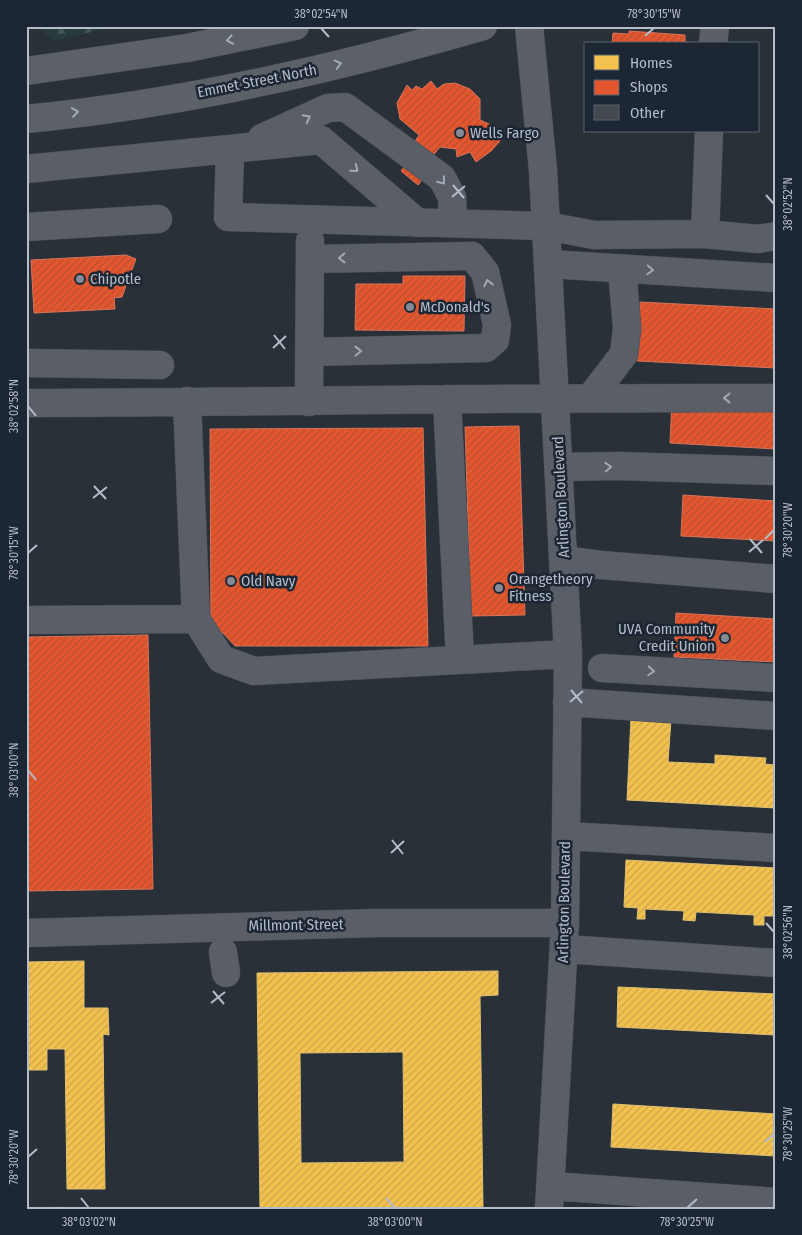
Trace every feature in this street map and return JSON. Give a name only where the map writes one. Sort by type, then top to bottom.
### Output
[{"type":"main road","points":[[26,71],[187,48],[294,26]]},
{"type":"main road","name":"Emmet Street North","points":[[26,119],[152,102],[297,74],[483,26]]},
{"type":"street","name":"Arlington Boulevard","points":[[529,26],[544,170],[568,654],[565,922],[550,1198]]},
{"type":"street","points":[[713,42],[715,26]]},
{"type":"street","points":[[230,150],[290,127],[328,108],[345,107],[442,178],[452,197],[453,223]]},
{"type":"street","points":[[705,234],[710,132]]},
{"type":"street","points":[[26,169],[320,140],[418,223]]},
{"type":"street","points":[[230,150],[228,218],[547,226],[594,235],[705,234],[758,240],[776,236]]},
{"type":"street","points":[[26,227],[158,219]]},
{"type":"street","points":[[309,402],[310,220]]},
{"type":"street","points":[[309,352],[486,348],[495,340],[497,326],[485,272],[472,256],[310,258]]},
{"type":"street","points":[[549,264],[776,278]]},
{"type":"street","points":[[591,397],[624,354],[628,328],[622,269]]},
{"type":"street","points":[[26,362],[160,364]]},
{"type":"street","points":[[26,403],[309,402],[556,397],[776,398]]},
{"type":"street","points":[[447,399],[460,660]]},
{"type":"street","points":[[187,401],[196,619],[221,659],[254,671],[568,654]]},
{"type":"street","points":[[559,467],[618,466],[776,471]]},
{"type":"street","points":[[563,560],[601,566],[776,579]]},
{"type":"street","points":[[26,620],[196,619]]},
{"type":"street","points":[[602,668],[776,678]]},
{"type":"street","points":[[567,702],[776,716]]},
{"type":"street","points":[[566,836],[776,848]]},
{"type":"street","name":"Millmont Street","points":[[26,933],[376,923],[565,922]]},
{"type":"street","points":[[564,949],[776,963]]},
{"type":"street","points":[[550,1198],[776,1202]]},
{"type":"green space","points":[[37,26],[116,26],[54,41]]},
{"type":"building: Homes","points":[[631,718],[671,720],[668,762],[715,764],[715,755],[766,758],[765,764],[776,765],[776,808],[627,800]]},
{"type":"building: Homes","points":[[626,860],[776,868],[776,916],[764,916],[764,925],[754,925],[754,915],[696,912],[695,921],[683,920],[684,911],[645,909],[645,919],[637,919],[638,908],[624,907]]},
{"type":"building: Homes","points":[[84,961],[84,1008],[108,1008],[109,1035],[103,1034],[105,1189],[67,1189],[65,1049],[47,1049],[47,1070],[26,1070],[26,962]]},
{"type":"building: Homes","points":[[498,971],[498,995],[480,996],[483,1209],[260,1209],[257,973]],"holes":[[[403,1052],[404,1162],[301,1163],[300,1053]]]},
{"type":"building: Homes","points":[[618,987],[776,994],[776,1035],[617,1027]]},
{"type":"building: Homes","points":[[613,1104],[776,1114],[776,1156],[611,1147]]},
{"type":"building: Shops","points":[[629,31],[685,35],[685,42],[612,42],[613,33],[629,34]]},
{"type":"building: Shops","name":"Wells Fargo","points":[[431,81],[437,89],[444,84],[455,83],[470,89],[480,99],[480,120],[504,131],[500,141],[491,151],[476,162],[470,152],[457,157],[456,149],[440,147],[429,160],[431,169],[418,185],[401,171],[413,156],[412,146],[419,135],[400,119],[397,103],[407,85],[412,90],[416,86],[422,89]]},
{"type":"building: Shops","name":"Chipotle","points":[[126,255],[136,259],[122,297],[114,298],[115,309],[34,313],[31,260]]},
{"type":"building: Shops","name":"McDonald's","points":[[403,276],[465,276],[464,331],[355,330],[356,284],[403,284]]},
{"type":"building: Shops","points":[[640,302],[776,309],[776,368],[637,361]]},
{"type":"building: Shops","points":[[672,401],[776,407],[776,449],[670,443]]},
{"type":"building: Shops","points":[[519,426],[525,615],[471,616],[465,427]]},
{"type":"building: Shops","points":[[423,428],[428,646],[235,646],[223,633],[211,630],[210,429]]},
{"type":"building: Shops","points":[[683,495],[776,501],[776,541],[681,536]]},
{"type":"building: Shops","name":"UVA Community Credit Union","points":[[676,613],[776,619],[776,662],[674,657]]},
{"type":"building: Shops","points":[[148,635],[153,889],[26,891],[26,637]]},
{"type":"building: Other","points":[[64,1207],[64,1209],[26,1209],[26,1208]]},
{"type":"place","name":"Wells Fargo","points":[[460,133]]},
{"type":"place","name":"Chipotle","points":[[80,279]]},
{"type":"place","name":"McDonald's","points":[[410,307]]},
{"type":"place","name":"Old Navy","points":[[231,581]]},
{"type":"place","name":"Orangetheory Fitness","points":[[499,588]]},
{"type":"place","name":"UVA Community Credit Union","points":[[725,638]]}]
